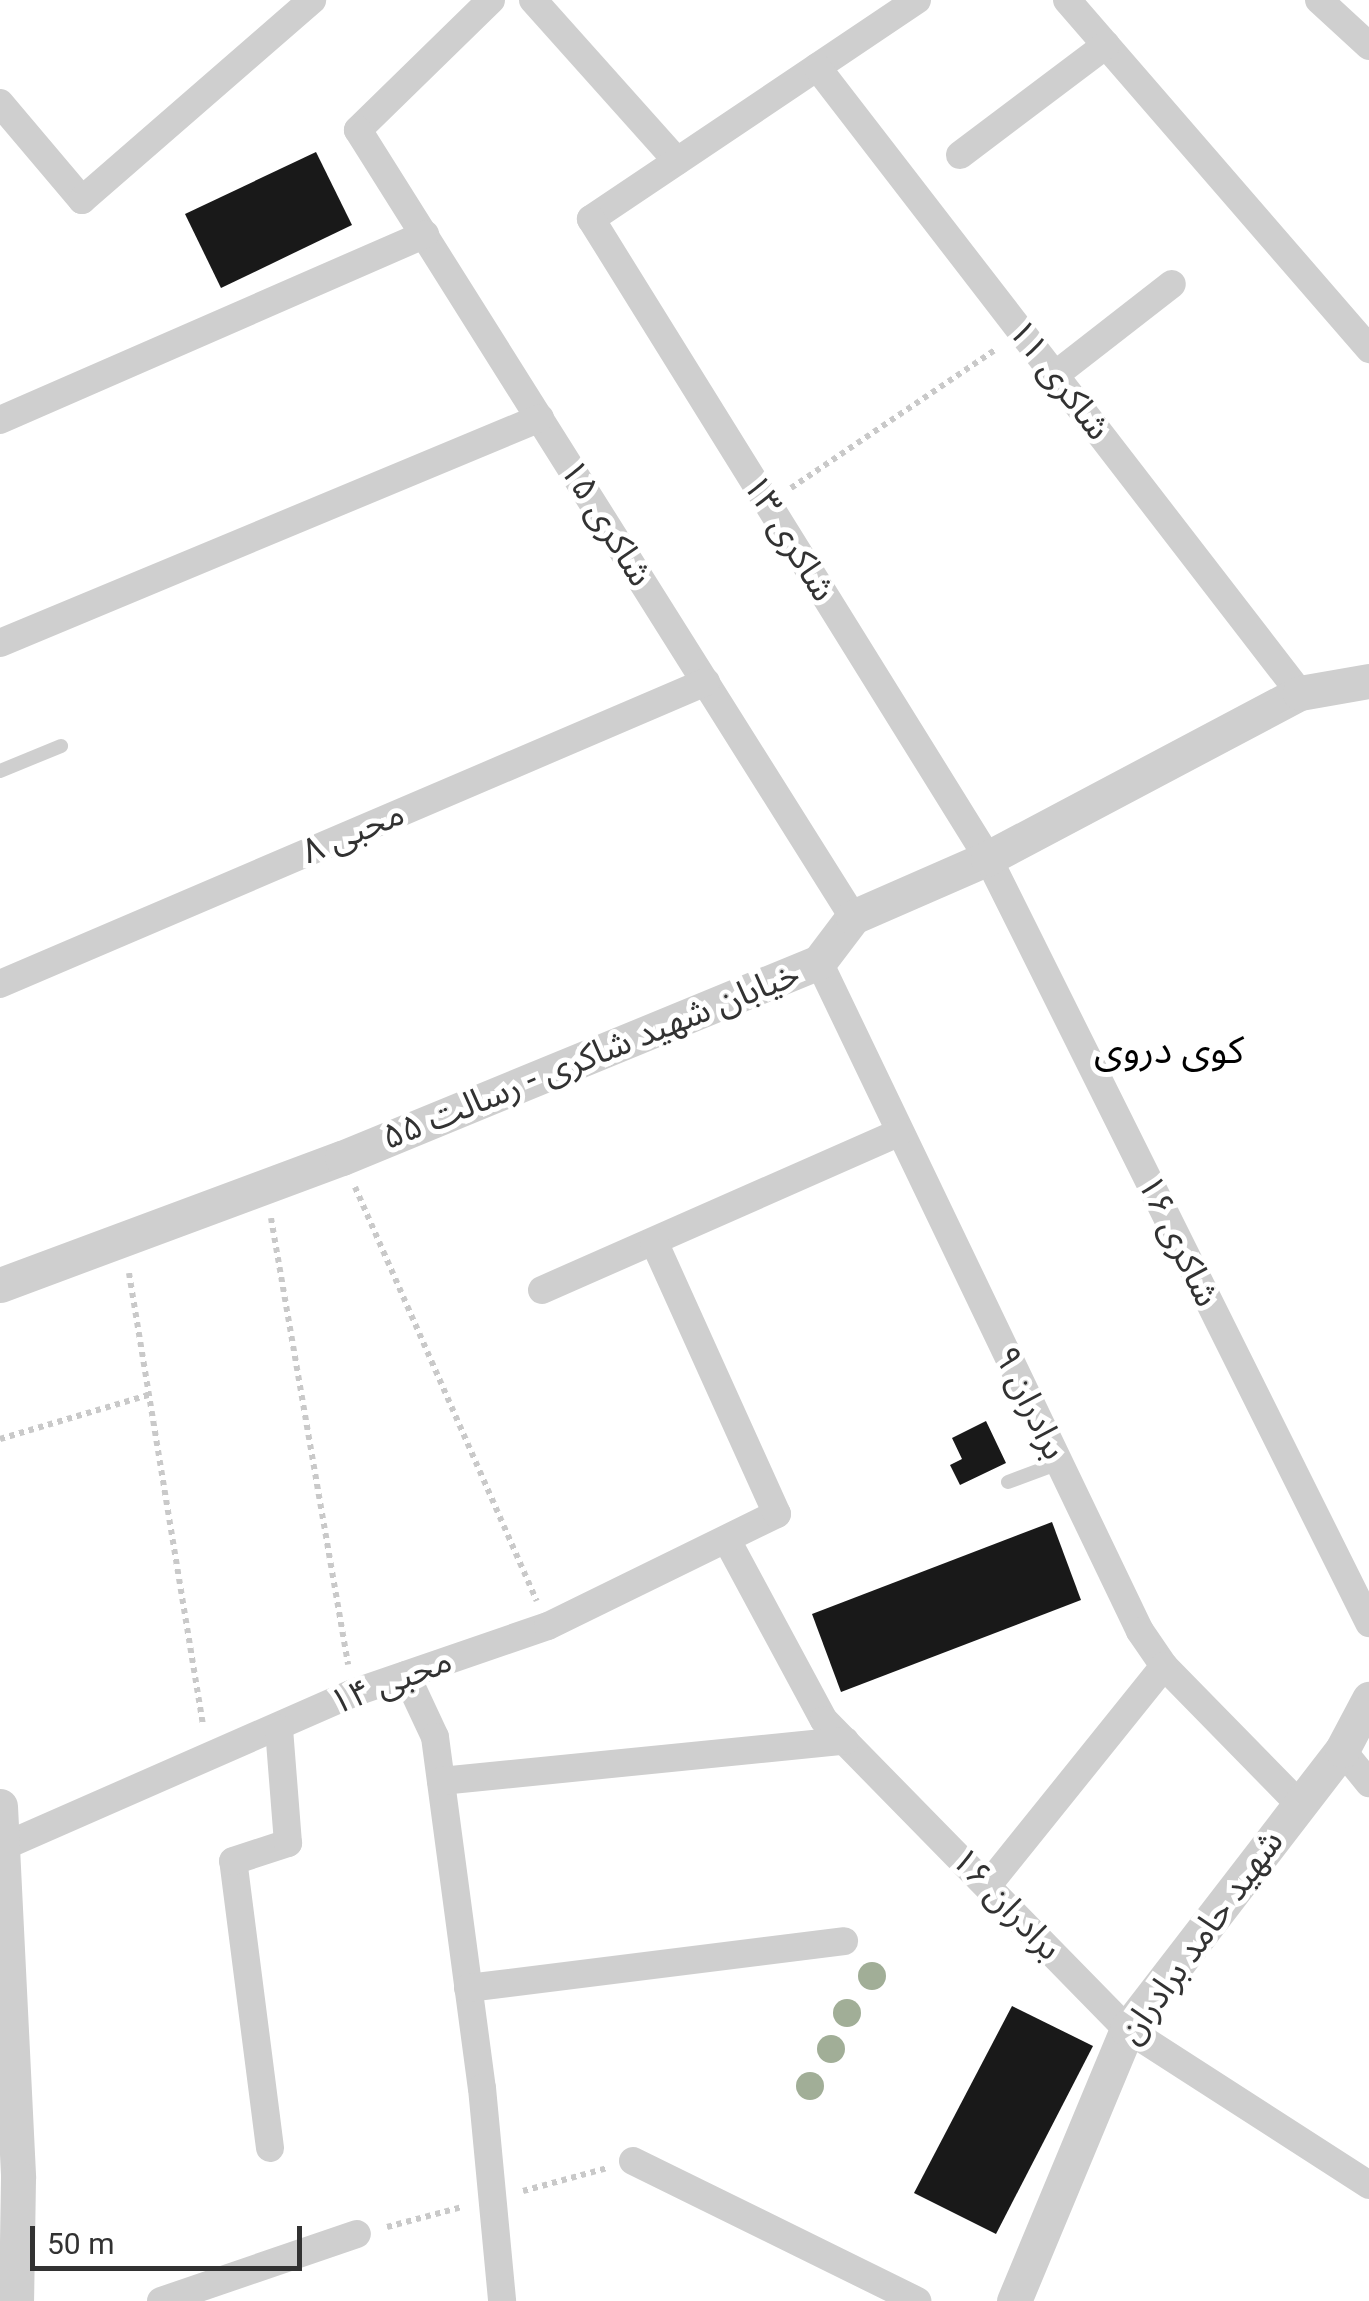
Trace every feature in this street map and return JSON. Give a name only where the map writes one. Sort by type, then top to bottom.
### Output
[{"type":"street","points":[[0,104],[82,200],[312,0]]},
{"type":"street","name":"شاکری ۱۵","points":[[491,0],[358,130],[853,916]]},
{"type":"street","points":[[533,0],[677,161],[917,0]]},
{"type":"street","points":[[1068,0],[1369,349]]},
{"type":"street","points":[[1319,0],[1369,46]]},
{"type":"street","points":[[960,154],[1106,46]]},
{"type":"street","name":"شاکری ۱۱","points":[[817,67],[1300,693]]},
{"type":"street","name":"شاکری ۱۳","points":[[677,161],[591,219],[988,858]]},
{"type":"street","points":[[0,420],[425,234]]},
{"type":"street","points":[[1056,376],[1172,284]]},
{"type":"street","points":[[0,643],[540,418]]},
{"type":"street","points":[[853,916],[988,858],[1300,693],[1369,681]]},
{"type":"street","name":"محبی ۸","points":[[0,984],[706,682]]},
{"type":"street","name":"شاکری ۱۶","points":[[988,858],[1369,1623]]},
{"type":"street","name":"خیابان شهید شاکری - رسالت ۵۵","points":[[0,1285],[342,1158],[819,962],[853,916]]},
{"type":"street","name":"برادران ۹","points":[[819,962],[1140,1631],[1164,1666],[1299,1804]]},
{"type":"street","points":[[542,1290],[900,1132]]},
{"type":"street","name":"محبی ۱۴","points":[[2,1848],[209,1761],[353,1693],[548,1626],[728,1542],[777,1514],[654,1240]]},
{"type":"street","name":"برادران ۱۶","points":[[728,1542],[824,1720],[1127,2029],[1369,2185]]},
{"type":"street","points":[[988,1885],[1164,1666]]},
{"type":"street","points":[[406,1675],[434,1737],[441,1781],[502,2301]]},
{"type":"street","name":"شهید حامد برادران","points":[[1014,2301],[1127,2029],[1342,1750],[1369,1699]]},
{"type":"street","points":[[270,2148],[233,1861],[288,1843],[279,1728]]},
{"type":"street","points":[[441,1781],[844,1740]]},
{"type":"street","points":[[1342,1750],[1369,1783]]},
{"type":"street","points":[[0,1806],[9,2178],[16,2301]]},
{"type":"street","points":[[468,1988],[844,1941]]},
{"type":"street","points":[[633,2161],[917,2301]]},
{"type":"street","points":[[160,2301],[357,2234]]},
{"type":"lane","points":[[0,771],[62,746]]},
{"type":"lane","points":[[1008,1482],[1059,1463]]},
{"type":"path","points":[[768,504],[1021,332]]},
{"type":"path","points":[[342,1158],[548,1626]]},
{"type":"path","points":[[265,1187],[353,1693]]},
{"type":"path","points":[[124,1242],[209,1761]]},
{"type":"path","points":[[0,1439],[149,1395]]},
{"type":"path","points":[[357,2234],[633,2161]]},
{"type":"building","points":[[316,152],[352,225],[221,288],[185,214]]},
{"type":"building","points":[[986,1421],[1006,1463],[960,1485],[950,1465],[962,1459],[952,1438]]},
{"type":"building","points":[[1052,1522],[1081,1600],[841,1692],[812,1614]]},
{"type":"building","points":[[1012,2006],[1093,2046],[996,2234],[914,2193]]},
{"type":"district","name":"کوی دروی","points":[[1169,1051]]}]
